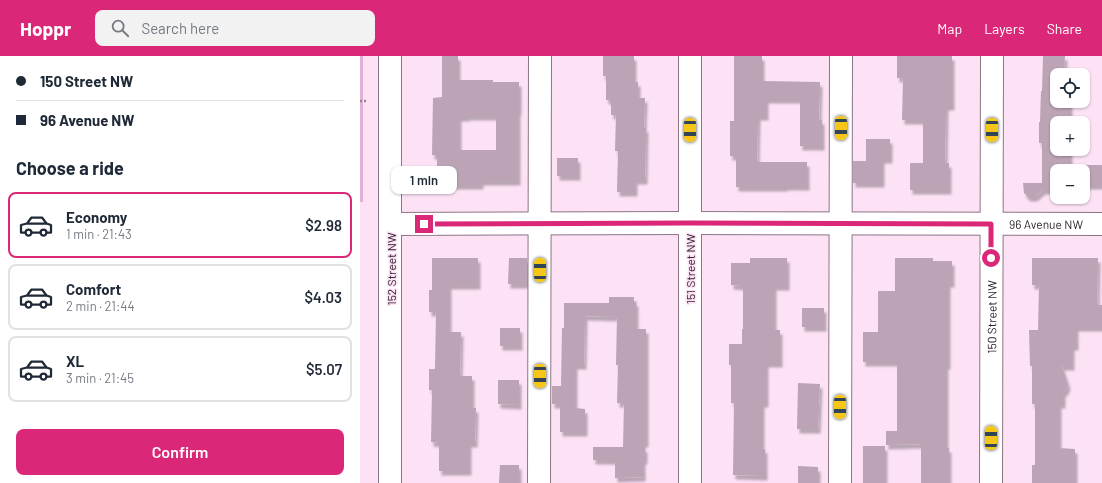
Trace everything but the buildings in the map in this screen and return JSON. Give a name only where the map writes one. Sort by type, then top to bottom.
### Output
[{"type":"street","name":"152 Street NW","points":[[390,56],[390,483]]},
{"type":"street","points":[[539,483],[540,56]]},
{"type":"street","name":"151 Street NW","points":[[690,56],[690,483]]},
{"type":"street","points":[[840,483],[841,56]]},
{"type":"street","name":"150 Street NW","points":[[991,483],[992,56]]},
{"type":"street","name":"96 Avenue NW","points":[[391,224],[1102,224]]},
{"type":"path","points":[[360,101],[367,101]]},
{"type":"shaded area","points":[[360,56],[363,56],[363,202],[360,202]]},
{"type":"route","points":[[424,224],[991,224],[991,258]]}]
